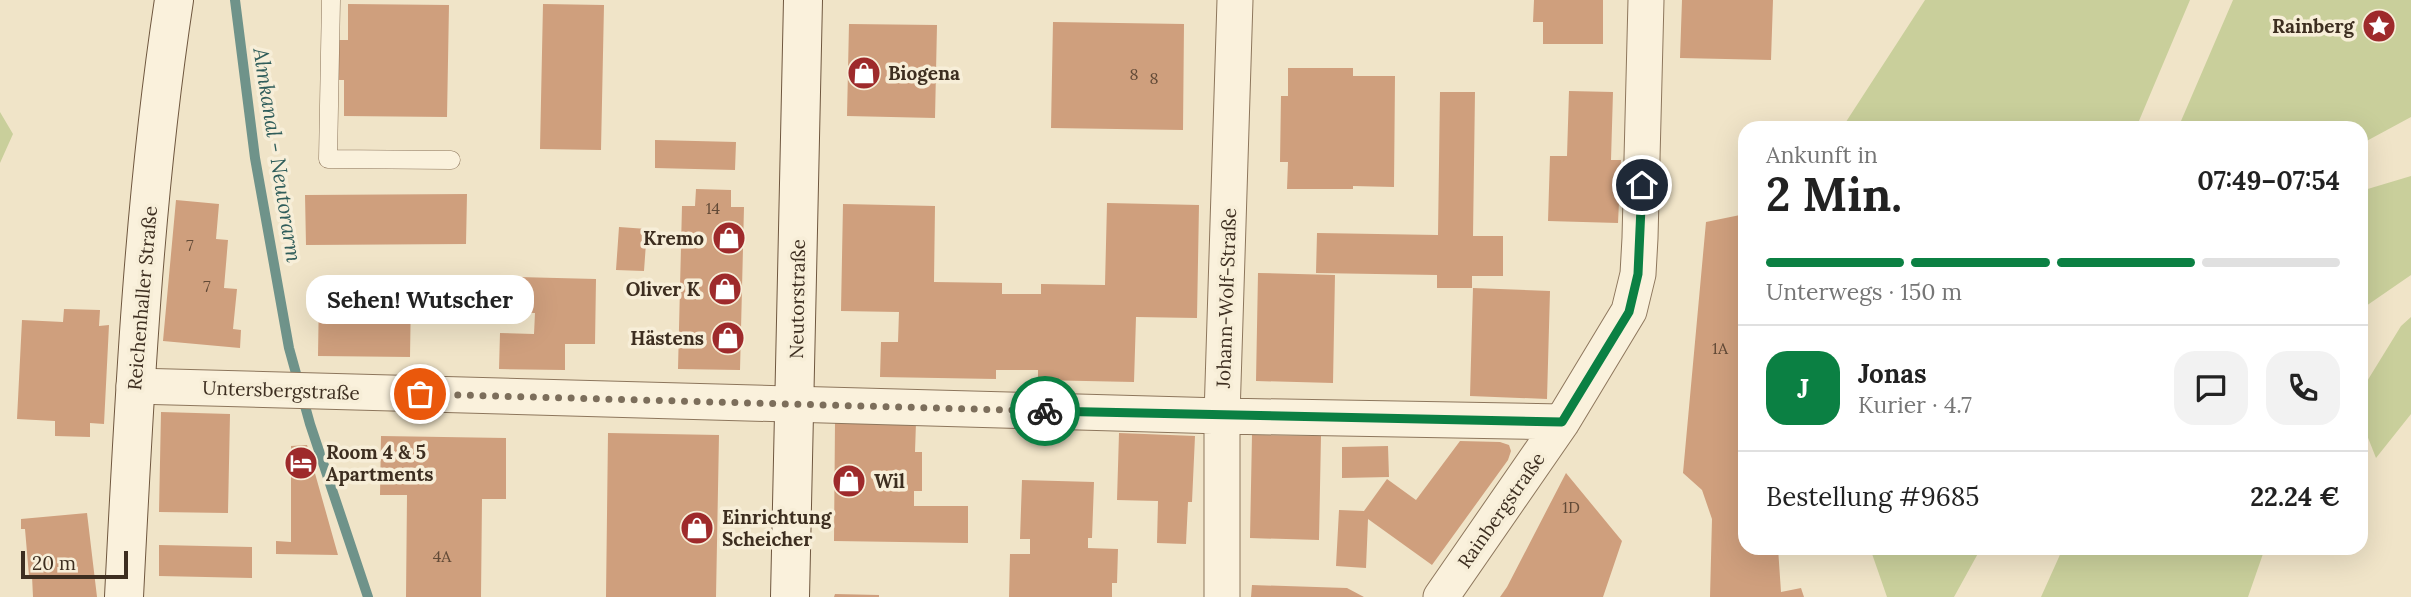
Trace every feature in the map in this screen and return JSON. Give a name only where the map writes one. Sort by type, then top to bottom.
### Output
[{"type":"street","name":"Reichenhaller Straße","points":[[124,597],[134,386],[163,73],[174,0]]},
{"type":"street","name":"Neutorstraße","points":[[790,597],[803,0]]},
{"type":"street","name":"Johann-Wolf-Straße","points":[[1222,597],[1222,416],[1235,0]]},
{"type":"street","name":"Rainbergstraße","points":[[1441,597],[1562,422],[1629,312],[1638,274],[1646,0]]},
{"type":"street","name":"Untersbergstraße","points":[[134,386],[1222,416],[1562,422]]},
{"type":"lane","points":[[331,0],[328,159],[451,160]]},
{"type":"green space","points":[[1925,0],[2190,0],[2139,121],[1847,121]]},
{"type":"green space","name":"Rainberg","points":[[2233,0],[2411,0],[2411,117],[2368,140],[2368,121],[2181,121]]},
{"type":"green space","points":[[0,112],[13,134],[0,163]]},
{"type":"green space","points":[[2411,176],[2411,275],[2368,305],[2368,189]]},
{"type":"green space","points":[[2411,317],[2411,414],[2376,458],[2368,438],[2368,380],[2401,326]]},
{"type":"green space","points":[[1872,555],[1977,555],[1954,597],[1887,597]]},
{"type":"green space","points":[[2060,555],[2263,555],[2248,597],[2041,597]]},
{"type":"building","points":[[1534,0],[1603,0],[1603,44],[1543,44],[1543,22],[1533,22]]},
{"type":"building","points":[[1682,0],[1773,0],[1771,60],[1680,58]]},
{"type":"building","points":[[348,4],[449,5],[447,117],[344,116],[344,80],[336,80],[336,40],[348,40]]},
{"type":"building","points":[[543,4],[604,5],[601,150],[540,149]]},
{"type":"building","points":[[1053,22],[1184,24],[1183,130],[1051,128]]},
{"type":"building","points":[[849,24],[937,25],[935,118],[847,116]]},
{"type":"building","points":[[1288,68],[1353,68],[1353,76],[1395,76],[1394,187],[1287,189],[1288,162],[1280,162],[1281,96],[1288,96]]},
{"type":"building","points":[[1569,91],[1613,92],[1611,160],[1621,160],[1618,223],[1548,221],[1550,156],[1567,156]]},
{"type":"building","points":[[1440,92],[1475,92],[1473,236],[1503,236],[1503,276],[1472,276],[1472,288],[1437,288],[1437,275],[1316,273],[1317,233],[1438,235]]},
{"type":"building","points":[[655,140],[736,142],[735,170],[655,168]]},
{"type":"building","points":[[696,189],[731,190],[731,207],[744,207],[740,370],[678,369],[682,206],[695,206]]},
{"type":"building","points":[[467,194],[466,244],[306,245],[305,195]]},
{"type":"building","points":[[176,200],[219,204],[216,239],[228,240],[224,288],[237,289],[233,329],[241,330],[240,348],[163,341]]},
{"type":"building","points":[[1107,203],[1199,205],[1197,318],[1136,317],[1134,382],[1038,380],[1038,370],[996,370],[996,379],[880,377],[881,342],[898,342],[899,312],[841,311],[843,204],[935,206],[934,282],[1002,283],[1002,294],[1041,294],[1041,284],[1105,285]]},
{"type":"building","points":[[1738,215],[1738,555],[1778,555],[1781,592],[1801,588],[1804,597],[1710,597],[1712,519],[1702,490],[1683,473],[1706,222]]},
{"type":"building","points":[[619,227],[647,229],[644,271],[616,270]]},
{"type":"building","points":[[1258,273],[1335,275],[1333,383],[1256,381]]},
{"type":"building","points":[[474,276],[596,279],[595,344],[565,344],[565,370],[499,369],[500,333],[534,334],[535,313],[473,311]]},
{"type":"building","points":[[1473,288],[1550,291],[1547,399],[1470,396]]},
{"type":"building","points":[[319,291],[411,292],[410,357],[318,356]]},
{"type":"building","points":[[64,309],[100,310],[99,326],[109,325],[104,424],[90,423],[90,437],[55,436],[55,421],[17,419],[22,320],[63,322]]},
{"type":"building","points":[[161,412],[230,414],[228,513],[159,512]]},
{"type":"building","points":[[835,422],[916,422],[915,452],[922,452],[922,491],[914,491],[914,506],[968,506],[968,543],[834,541]]},
{"type":"building","points":[[608,433],[719,435],[716,597],[606,597]]},
{"type":"building","points":[[1119,433],[1195,436],[1192,502],[1188,502],[1186,544],[1157,543],[1158,501],[1117,500]]},
{"type":"building","points":[[1252,435],[1321,436],[1319,540],[1250,538]]},
{"type":"building","points":[[381,436],[506,438],[506,499],[482,499],[481,597],[406,597],[407,495],[380,495]]},
{"type":"building","points":[[1460,441],[1500,442],[1509,445],[1511,451],[1508,460],[1432,565],[1368,519],[1366,568],[1336,566],[1339,510],[1364,511],[1387,479],[1416,500]]},
{"type":"building","points":[[307,445],[338,555],[276,554],[276,541],[291,542],[291,446]]},
{"type":"building","points":[[1388,446],[1389,477],[1342,478],[1342,447]]},
{"type":"building","points":[[1566,473],[1622,541],[1603,597],[1500,597],[1507,587]]},
{"type":"building","points":[[1022,480],[1094,482],[1092,538],[1088,538],[1088,548],[1118,549],[1117,583],[1112,583],[1112,597],[1009,597],[1010,554],[1030,554],[1030,539],[1020,539]]},
{"type":"building","points":[[87,513],[97,597],[33,597],[25,529],[21,529],[21,519]]},
{"type":"building","points":[[159,545],[252,547],[252,578],[159,576]]},
{"type":"building","points":[[1252,585],[1347,588],[1364,597],[1251,597]]},
{"type":"building","points":[[835,594],[879,595],[879,597],[834,597]]},
{"type":"waterway","name":"Almkanal - Neutorarm","points":[[235,0],[255,158],[289,348],[310,424],[368,597]]},
{"type":"way so far","points":[[420,394],[1045,411]]},
{"type":"place","name":"Rainberg","points":[[2379,26]]},
{"type":"place","name":"Biogena","points":[[864,73]]},
{"type":"place","name":"Kremo","points":[[729,238]]},
{"type":"place","name":"Oliver K","points":[[725,289]]},
{"type":"place","name":"Hästens","points":[[728,338]]},
{"type":"place","name":"Sehen! Wutscher","points":[[420,394]]},
{"type":"place","name":"Room 4 & 5 Apartments","points":[[301,463]]},
{"type":"place","name":"Wil","points":[[849,481]]},
{"type":"place","name":"Einrichtung Scheicher","points":[[697,528]]},
{"type":"route","points":[[1045,411],[1562,422],[1629,312],[1638,274],[1642,185]]}]
